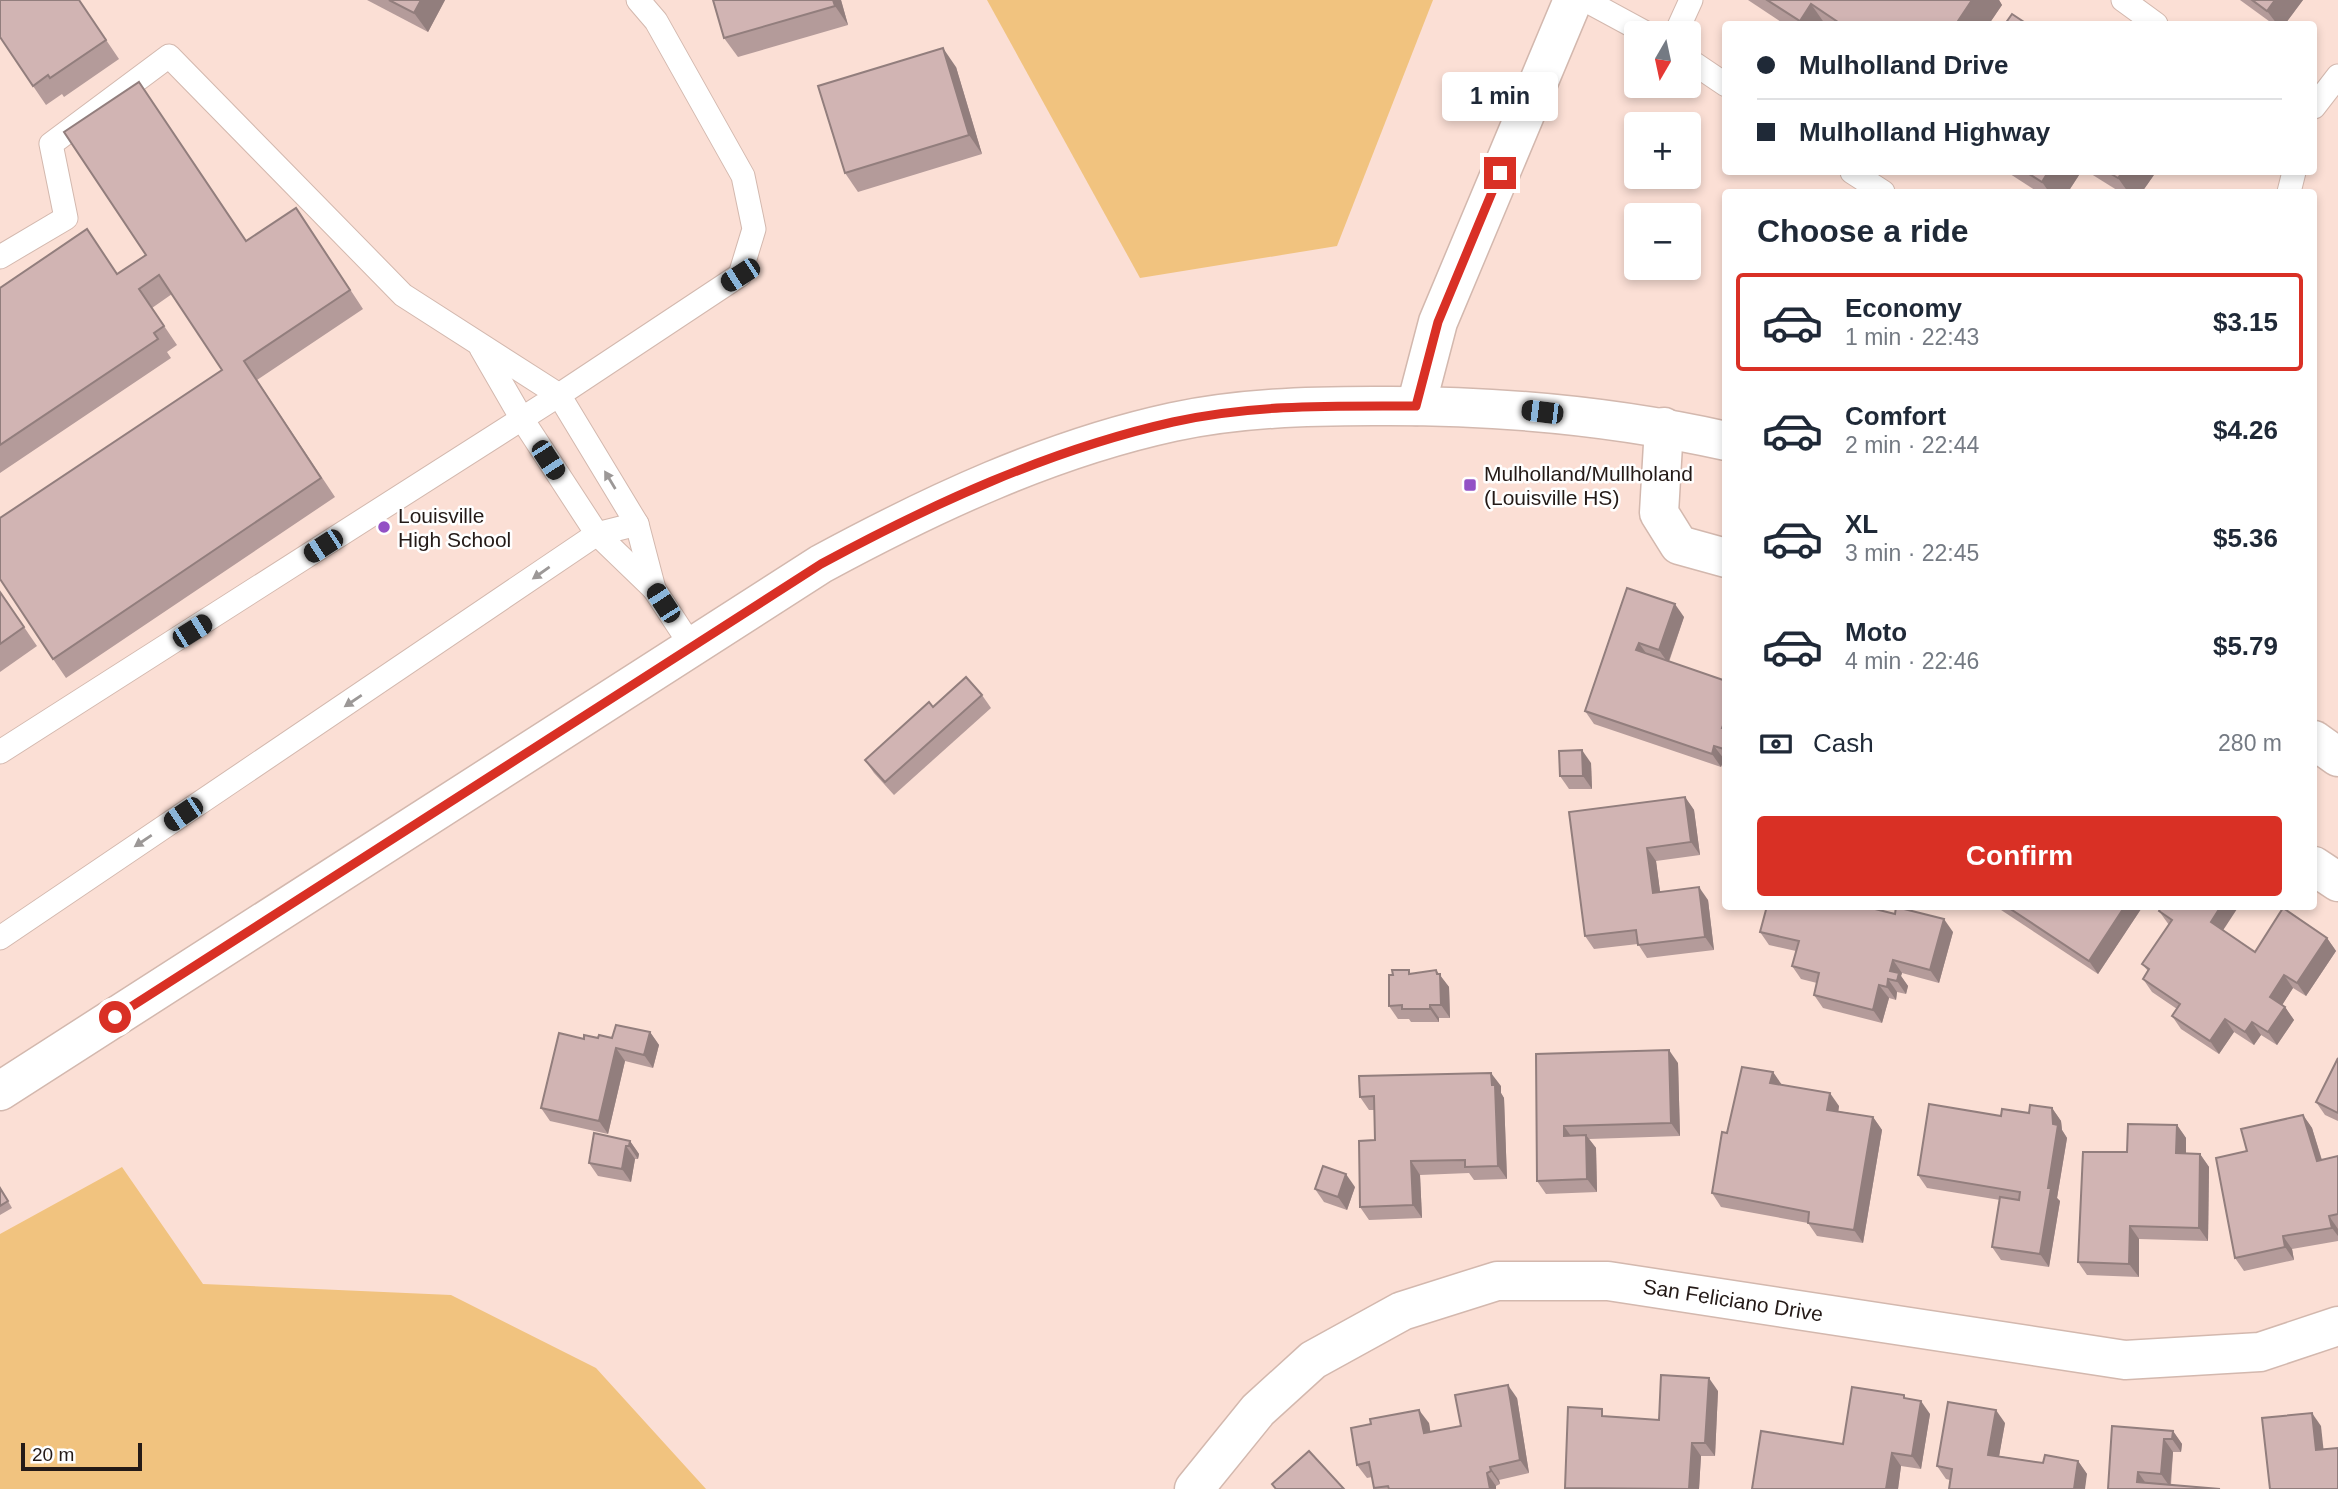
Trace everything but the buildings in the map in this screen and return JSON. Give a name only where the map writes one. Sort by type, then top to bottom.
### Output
[{"type":"main road","points":[[1416,406],[1438,322],[1573,0]]},
{"type":"main road","points":[[0,1091],[821,564],[914,514],[1082,448],[1174,422],[1289,406],[1416,406],[1518,410],[1664,427],[1722,440]]},
{"type":"main road","points":[[1664,427],[1659,513],[1679,545],[1722,557]]},
{"type":"main road","points":[[2317,742],[2338,757]]},
{"type":"main road","points":[[2317,868],[2338,882]]},
{"type":"main road","name":"San Feliciano Drive","points":[[1194,1489],[1258,1410],[1313,1360],[1402,1311],[1497,1281],[1608,1281],[2125,1360],[2260,1352],[2338,1326]]},
{"type":"lane","points":[[0,752],[522,419],[740,275],[754,229],[743,176],[656,22],[638,0]]},
{"type":"lane","points":[[1585,0],[1624,21]]},
{"type":"lane","points":[[1681,21],[1690,0]]},
{"type":"lane","points":[[2123,0],[2152,21]]},
{"type":"lane","points":[[0,257],[66,218],[51,144],[169,56],[403,295],[559,395],[637,524],[654,589]]},
{"type":"lane","points":[[1701,68],[1722,82]]},
{"type":"lane","points":[[2317,103],[2338,76]]},
{"type":"lane","points":[[1857,175],[1878,189]]},
{"type":"lane","points":[[478,344],[522,419],[597,534],[654,589],[692,647]]},
{"type":"lane","points":[[0,937],[597,534],[637,524]]},
{"type":"shaded area","points":[[987,0],[1433,0],[1337,246],[1140,278]]},
{"type":"shaded area","points":[[122,1167],[203,1284],[451,1295],[596,1368],[706,1489],[0,1489],[0,1234]]},
{"type":"place","name":"Mulholland/Mullholand (Louisville HS)","points":[[1470,485]]},
{"type":"place","name":"Louisville High School","points":[[384,527]]},
{"type":"route","points":[[115,1017],[821,564],[914,514],[999,478],[1082,448],[1174,422],[1289,406],[1416,406],[1438,322],[1500,173]]}]
